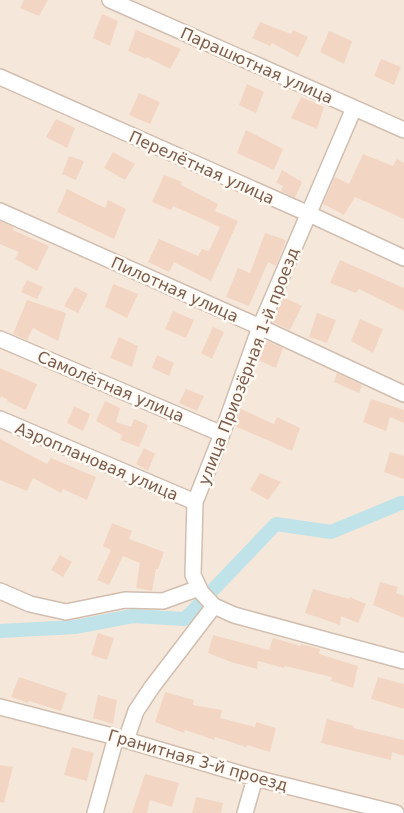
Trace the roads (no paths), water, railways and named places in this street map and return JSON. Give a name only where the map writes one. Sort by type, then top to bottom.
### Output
[{"type":"street","name":"Парашютная улица","points":[[110,0],[404,130]]},
{"type":"street","name":"Перелётная улица","points":[[0,77],[404,258]]},
{"type":"street","name":"улица Приозёрная 1-й проезд","points":[[354,108],[260,326],[222,434],[194,502],[193,575],[200,590],[214,606],[234,615],[404,661]]},
{"type":"street","name":"Пилотная улица","points":[[0,212],[260,326],[404,394]]},
{"type":"street","name":"Самолётная улица","points":[[0,339],[222,434]]},
{"type":"street","name":"Аэроплановая улица","points":[[0,419],[194,502]]},
{"type":"street","points":[[0,591],[30,604],[66,612],[126,600],[163,601],[200,590]]},
{"type":"street","points":[[95,813],[121,738],[136,711],[214,606]]},
{"type":"street","name":"Гранитная 3-й проезд","points":[[0,707],[121,738],[254,778],[396,813]]},
{"type":"street","points":[[245,813],[254,778]]},
{"type":"waterway","points":[[0,631],[75,627],[133,616],[185,619],[276,524],[331,532],[404,503]]}]
